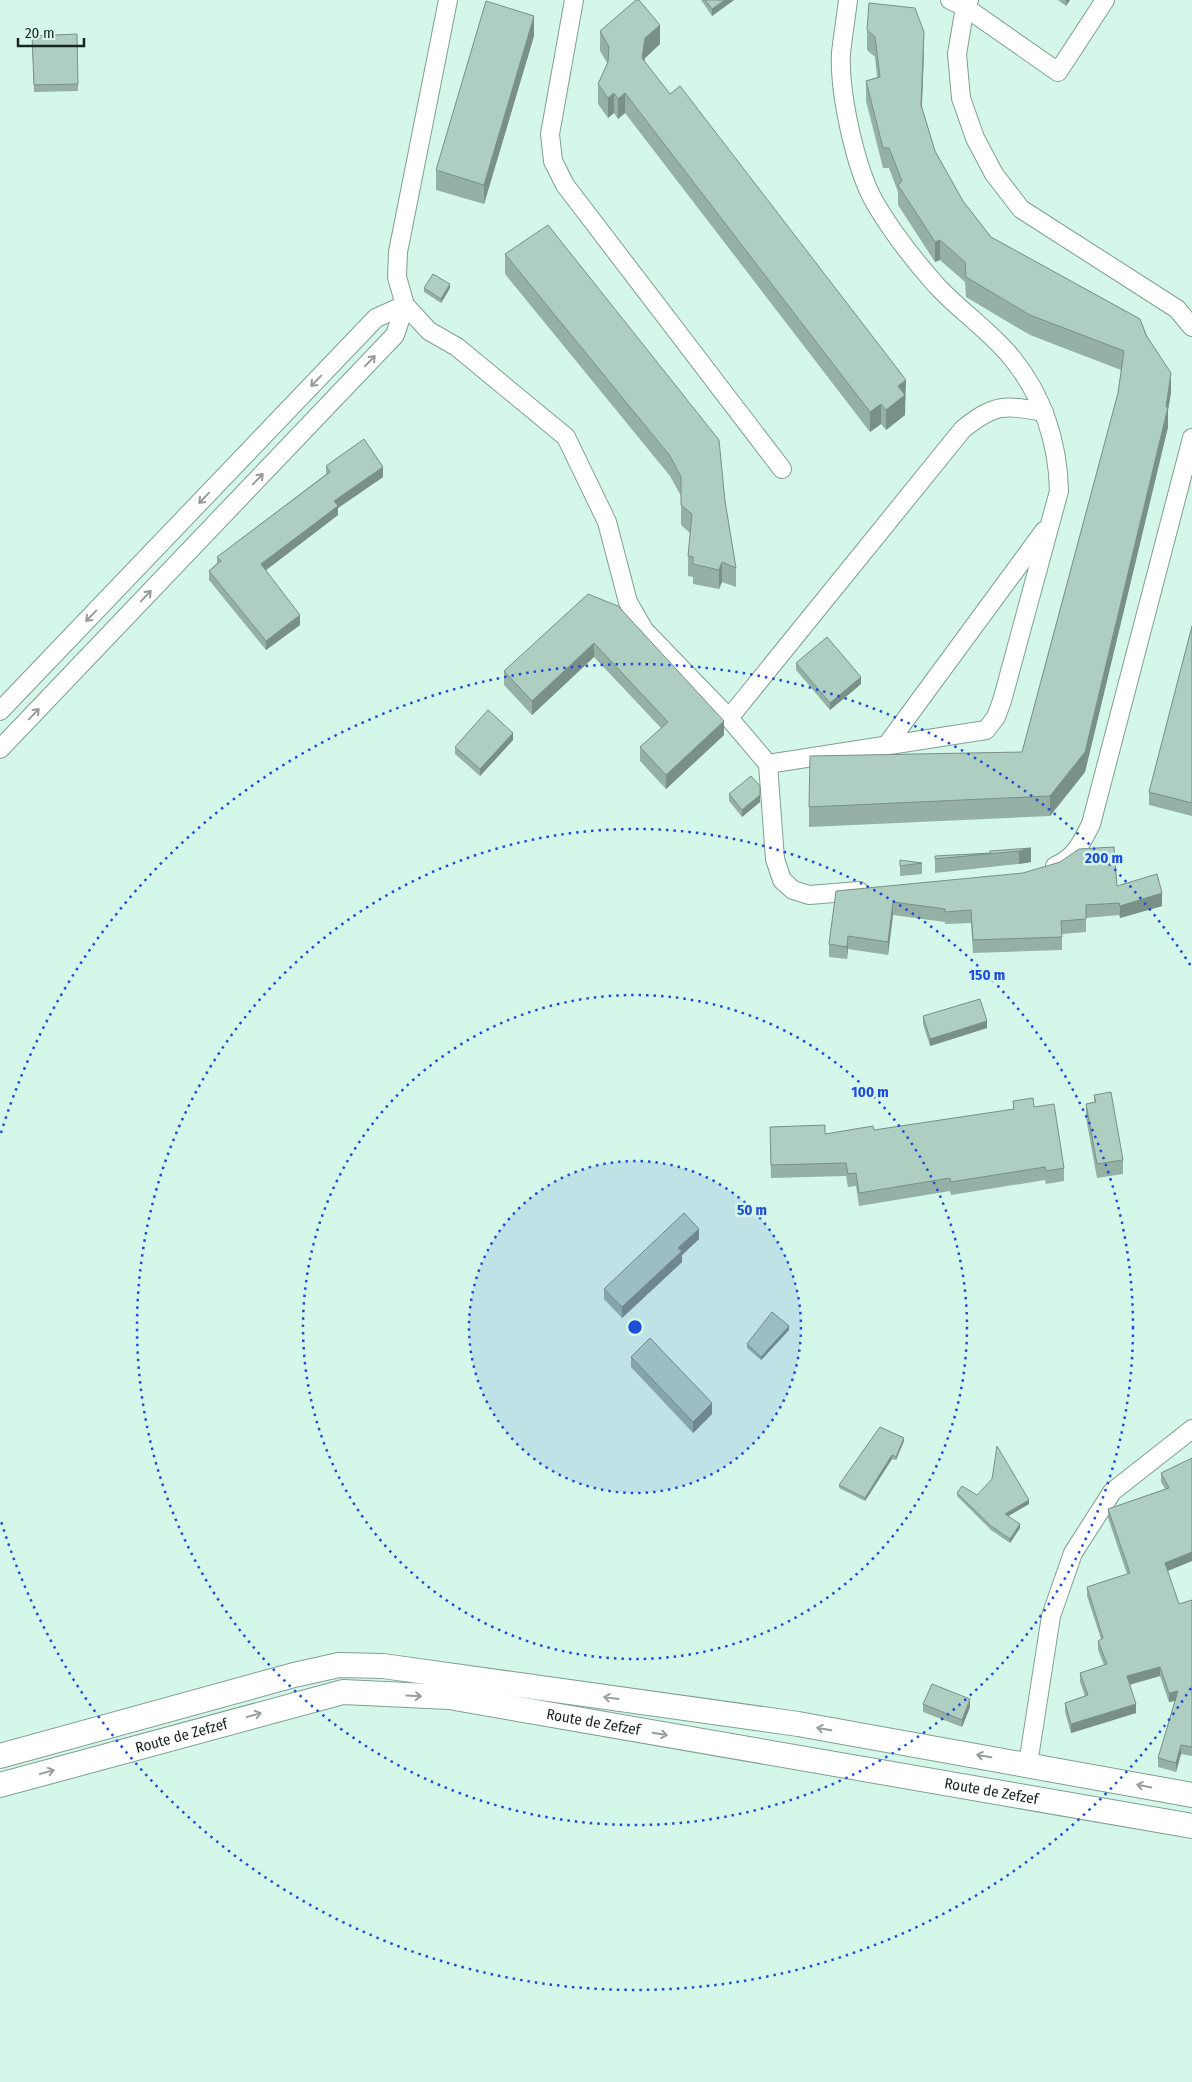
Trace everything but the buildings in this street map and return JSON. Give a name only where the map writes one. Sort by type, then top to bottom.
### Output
[{"type":"main road","name":"Route de Zefzef","points":[[0,1756],[339,1665],[383,1666],[798,1724],[1028,1764],[1192,1796]]},
{"type":"main road","name":"Route de Zefzef","points":[[0,1785],[343,1692],[449,1697],[1192,1826]]},
{"type":"street","points":[[448,0],[398,252],[397,278],[405,306],[428,331],[457,347],[566,437],[607,522],[628,602],[644,630],[729,718],[768,764],[775,859],[782,880],[793,890],[809,895],[875,890]]},
{"type":"street","points":[[574,0],[550,134],[553,161],[565,185],[782,469]]},
{"type":"street","points":[[768,764],[986,730],[996,717],[1002,701],[1059,491],[1058,464],[1044,412],[1030,382],[1012,357],[936,285],[901,242],[874,202],[856,154],[844,104],[841,54],[848,0]]},
{"type":"street","points":[[961,2],[1058,72],[1105,0]]},
{"type":"street","points":[[961,2],[956,54],[961,98],[975,138],[994,174],[1021,209],[1177,309],[1192,327]]},
{"type":"street","points":[[0,712],[376,318],[405,306]]},
{"type":"street","points":[[0,749],[395,335],[405,306]]},
{"type":"street","points":[[729,718],[963,429],[983,413],[1004,406],[1044,412]]},
{"type":"street","points":[[1041,871],[1064,862],[1080,847],[1091,824],[1192,438]]},
{"type":"street","points":[[886,746],[1050,522]]},
{"type":"street","points":[[1028,1764],[1051,1616],[1073,1553],[1112,1492],[1192,1429]]}]
